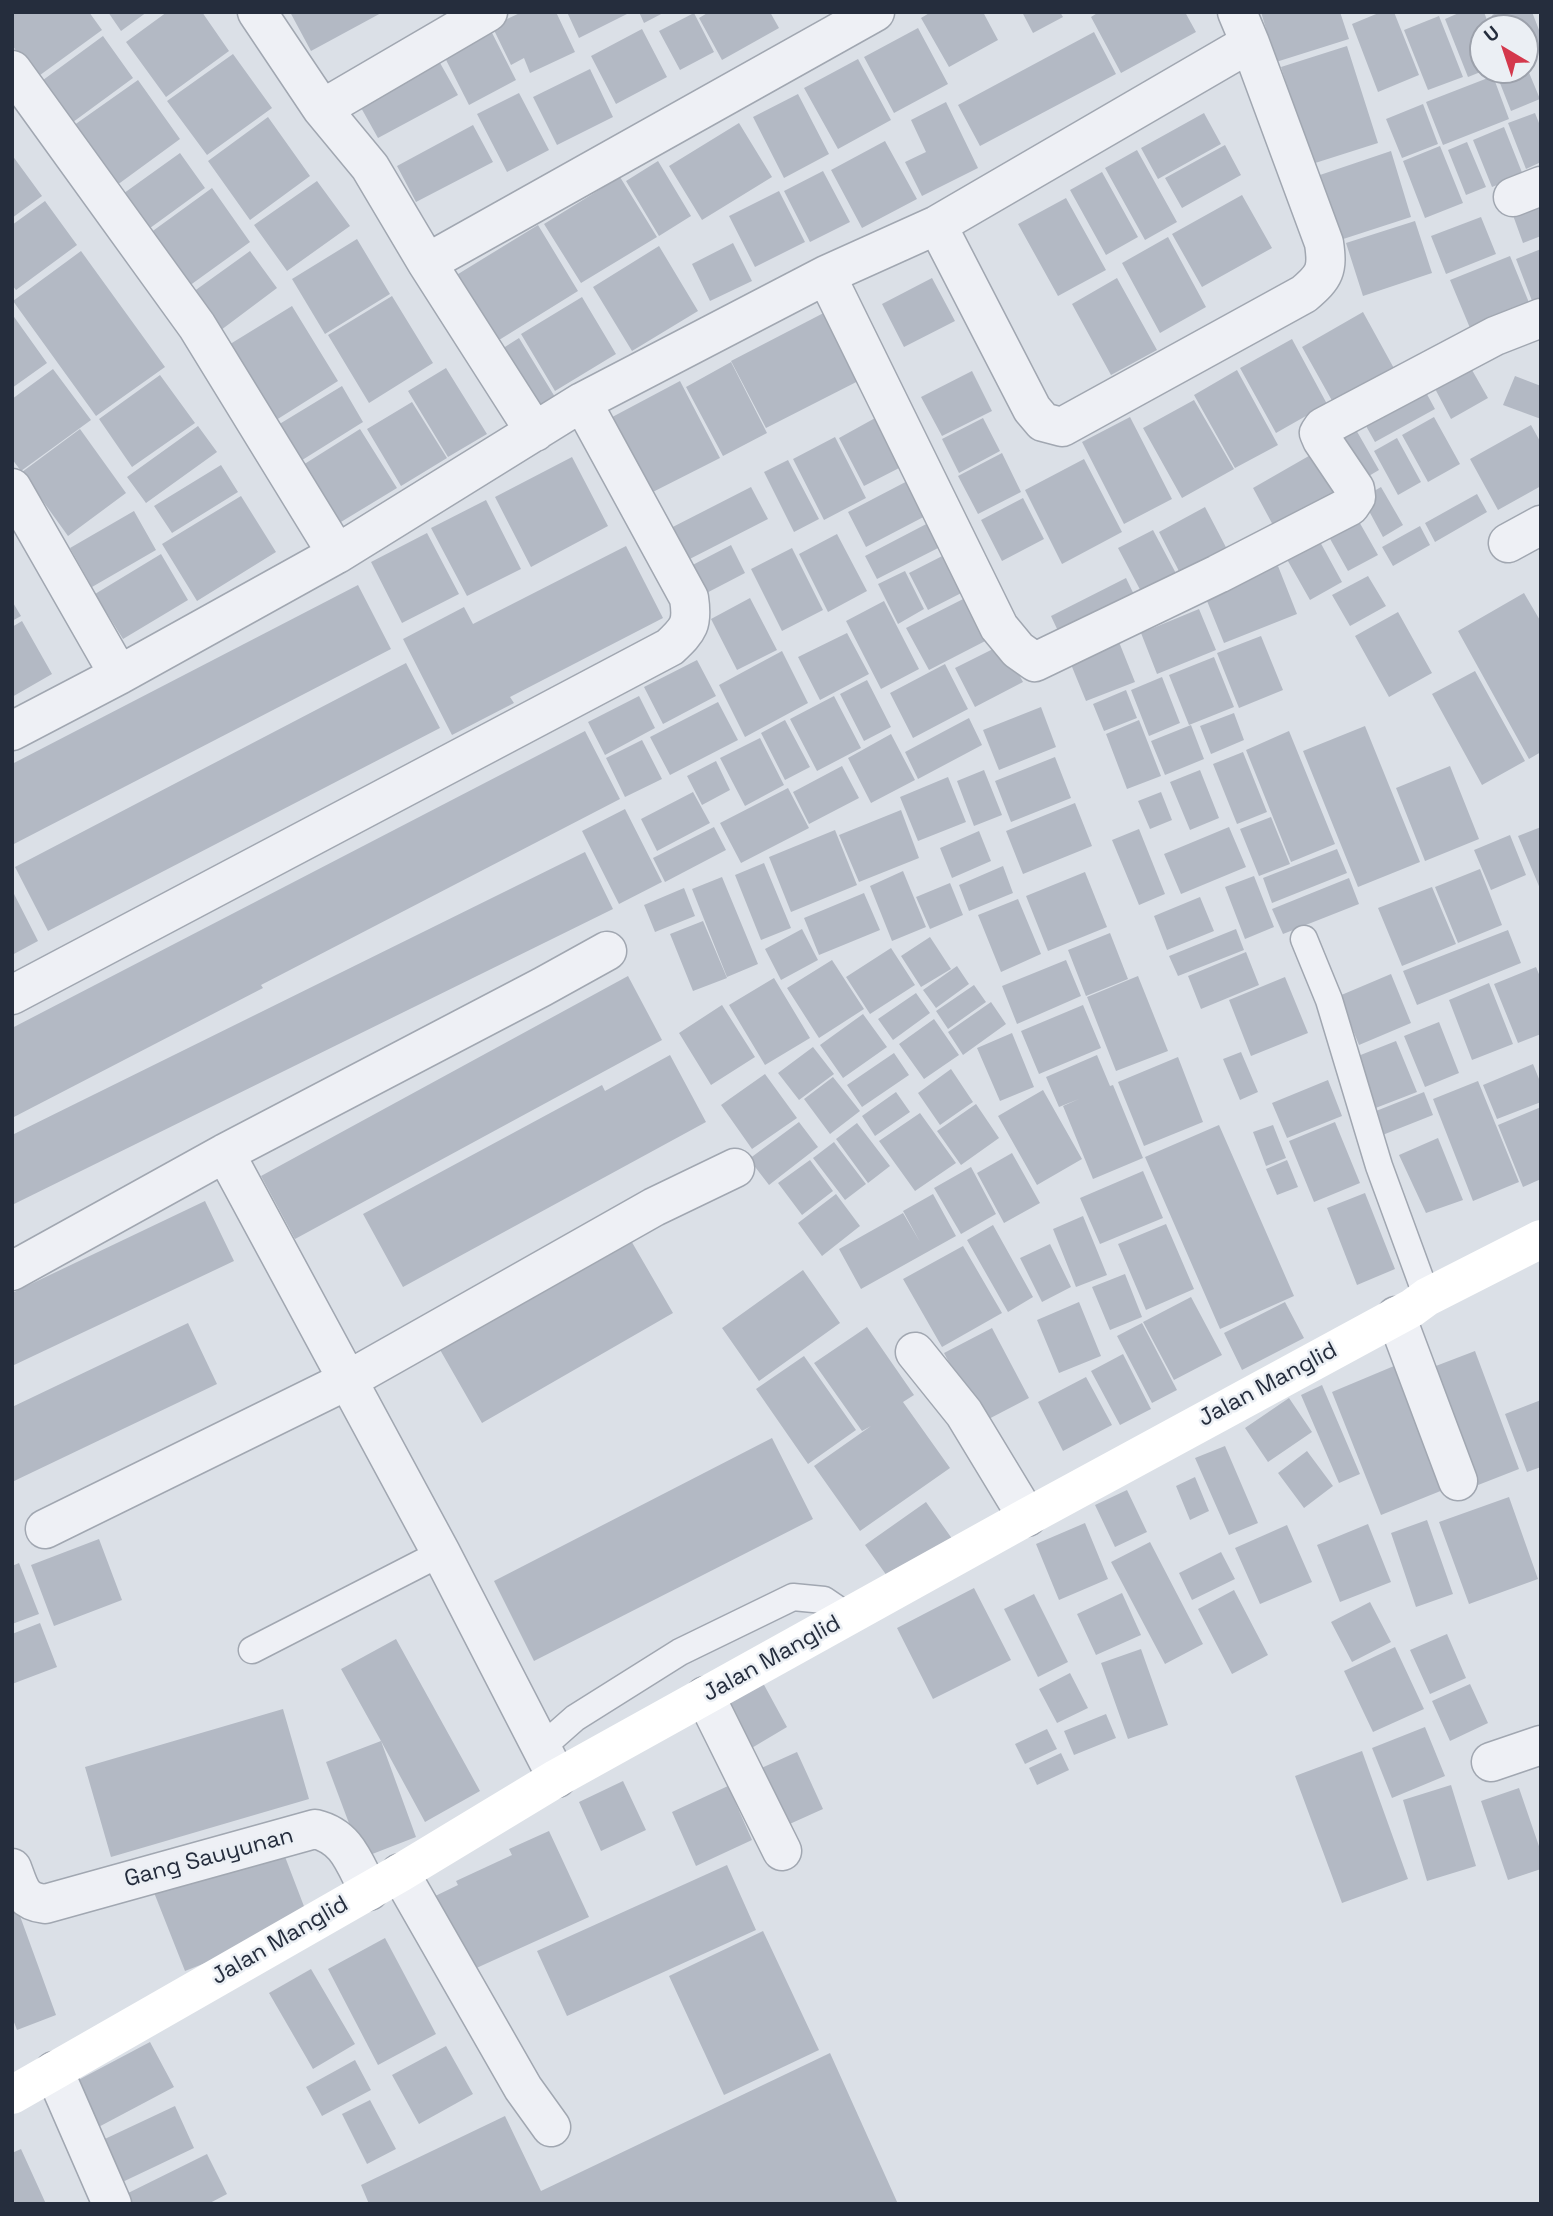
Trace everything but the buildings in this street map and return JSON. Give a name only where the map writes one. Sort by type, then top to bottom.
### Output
[{"type":"street","points":[[257,12],[322,109],[370,167],[427,263],[535,432]]},
{"type":"street","points":[[322,109],[488,12]]},
{"type":"street","points":[[427,263],[875,12]]},
{"type":"street","points":[[12,731],[337,554],[582,402],[826,275],[937,225],[1244,28],[1324,243],[1327,261],[1325,272],[1304,294],[1062,427],[1043,422],[1032,409],[937,225]]},
{"type":"street","points":[[12,69],[197,326],[337,554]]},
{"type":"street","points":[[826,275],[999,627],[1018,650],[1035,662],[1218,574],[1350,506],[1356,497],[1355,489],[1322,440],[1320,433],[1323,427],[1495,336],[1541,318]]},
{"type":"street","points":[[12,995],[670,647],[686,632],[692,618],[689,598],[582,402]]},
{"type":"street","points":[[12,488],[119,675]]},
{"type":"street","points":[[1508,543],[1541,525]]},
{"type":"street","points":[[12,1271],[225,1153],[607,951]]},
{"type":"street","points":[[225,1153],[441,1553],[549,1763]]},
{"type":"street","points":[[45,1528],[348,1380],[654,1207],[734,1168]]},
{"type":"street","name":"Jalan Manglid","points":[[12,2095],[384,1882],[549,1763],[705,1696],[1411,1306],[1541,1239]]},
{"type":"street","points":[[1411,1306],[1458,1481]]},
{"type":"street","points":[[915,1352],[964,1413],[1027,1517]]},
{"type":"street","points":[[705,1696],[782,1852]]},
{"type":"street","points":[[1491,1762],[1541,1745]]},
{"type":"street","name":"Gang Sauyunan","points":[[17,1881],[33,1902],[45,1903],[315,1829],[330,1833],[384,1882],[551,2127]]},
{"type":"street","points":[[54,2071],[112,2204]]},
{"type":"lane","points":[[1304,939],[1329,1000],[1378,1166],[1411,1306]]},
{"type":"lane","points":[[252,1650],[441,1553]]},
{"type":"lane","points":[[549,1763],[575,1718],[680,1652],[793,1597],[824,1600],[849,1617]]}]
